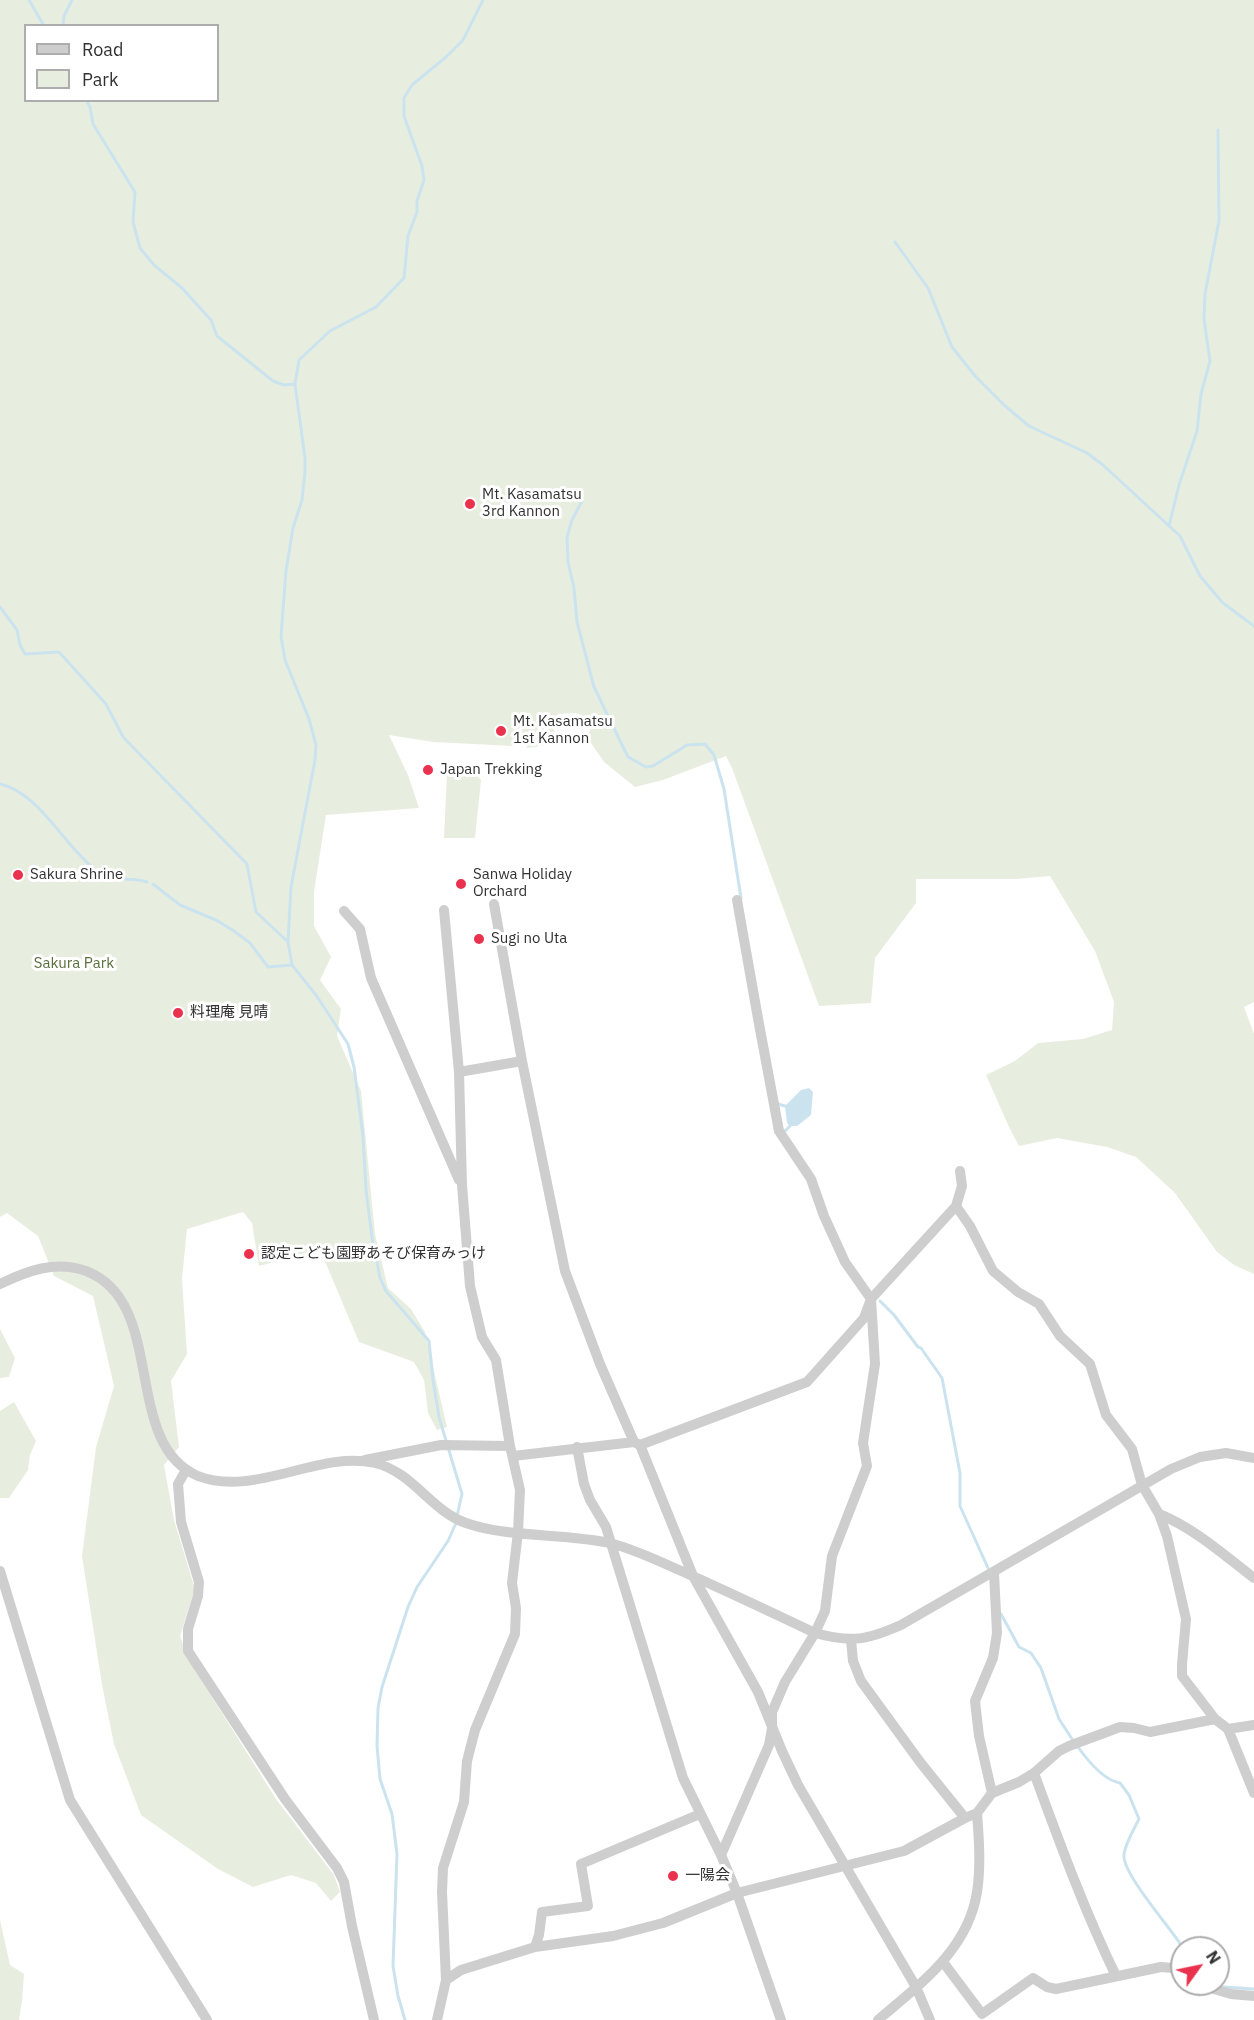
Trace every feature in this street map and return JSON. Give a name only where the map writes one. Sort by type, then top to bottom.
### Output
[{"type":"street","points":[[721,1855],[769,1745],[772,1712],[785,1682],[815,1633],[825,1611],[832,1556],[867,1466],[863,1443],[875,1364],[871,1299],[845,1262],[824,1216],[811,1179],[779,1131],[737,900]]},
{"type":"street","points":[[494,904],[522,1061],[565,1271],[600,1364],[693,1576],[758,1692],[798,1785],[916,1987],[930,2020]]},
{"type":"street","points":[[344,910],[360,929],[371,978],[462,1185]]},
{"type":"street","points":[[437,2020],[446,1980],[443,1868],[464,1802],[467,1761],[475,1730],[515,1634],[516,1608],[512,1583],[520,1490],[496,1360],[482,1337],[470,1286],[462,1185],[459,1072],[444,910]]},
{"type":"street","points":[[459,1072],[522,1061]]},
{"type":"street","points":[[0,1284],[40,1267],[60,1266],[80,1269],[105,1282],[118,1296],[129,1314],[154,1421],[163,1440],[176,1461],[186,1470],[202,1477],[226,1481],[251,1480],[441,1445],[511,1451],[637,1444],[807,1382],[864,1318],[871,1299],[956,1206],[962,1186],[960,1171]]},
{"type":"street","points":[[956,1206],[993,1271],[1018,1292],[1039,1304],[1060,1336],[1090,1364],[1106,1415],[1132,1449],[1142,1485],[1159,1514],[1167,1536],[1186,1619],[1182,1676],[1215,1719],[1228,1729],[1254,1793]]},
{"type":"street","points":[[577,1447],[584,1484],[590,1500],[606,1527],[683,1778],[737,1893],[781,2020]]},
{"type":"street","points":[[360,1461],[377,1464],[399,1473],[463,1522],[484,1528],[581,1538],[644,1554],[815,1633],[851,1640],[875,1637],[901,1625],[1171,1469],[1200,1457],[1226,1453],[1254,1458]]},
{"type":"street","points":[[186,1470],[178,1484],[181,1522],[200,1582],[188,1629],[188,1651],[285,1799],[337,1868],[344,1882],[374,2020]]},
{"type":"street","points":[[1159,1514],[1173,1520],[1209,1544],[1254,1578]]},
{"type":"street","points":[[0,1571],[70,1800],[207,2020]]},
{"type":"street","points":[[992,1793],[975,1701],[993,1658],[997,1633],[994,1573]]},
{"type":"street","points":[[851,1640],[853,1661],[861,1681],[920,1762],[965,1818]]},
{"type":"street","points":[[446,1980],[461,1970],[535,1947],[613,1936],[663,1923],[737,1893],[903,1851],[977,1813],[992,1793],[1034,1773],[1059,1751],[1069,1746],[1120,1727],[1150,1732],[1215,1719]]},
{"type":"street","points":[[1228,1729],[1254,1725]]},
{"type":"street","points":[[1034,1773],[1069,1867],[1116,1976]]},
{"type":"street","points":[[878,2020],[943,1962],[966,1924],[977,1892],[980,1859],[977,1813]]},
{"type":"street","points":[[535,1947],[542,1912],[588,1906],[581,1864],[700,1814]]},
{"type":"street","points":[[943,1962],[982,2014],[1033,1978],[1047,1987],[1056,1989],[1161,1967],[1170,1968]]},
{"type":"street","points":[[1230,1994],[1254,1996]]},
{"type":"green space","name":"Sakura Park","points":[[0,0],[1254,0],[1254,1002],[1244,1007],[1254,1034],[1254,1274],[1234,1265],[1217,1252],[1175,1193],[1136,1157],[1107,1147],[1057,1138],[1019,1146],[1009,1127],[986,1075],[1015,1061],[1038,1043],[1083,1039],[1112,1030],[1114,1002],[1095,951],[1050,876],[1017,879],[916,879],[916,903],[875,958],[871,1003],[819,1006],[726,756],[663,780],[635,787],[604,762],[587,737],[594,721],[576,713],[558,714],[552,726],[534,724],[553,728],[556,736],[555,744],[527,748],[521,732],[525,723],[523,722],[516,734],[514,746],[433,742],[389,735],[408,775],[419,808],[326,815],[314,892],[314,926],[331,957],[320,980],[341,1009],[337,1036],[361,1091],[375,1234],[388,1288],[411,1309],[425,1332],[447,1427],[437,1430],[428,1413],[424,1380],[414,1362],[359,1342],[321,1252],[313,1251],[259,1266],[252,1223],[243,1212],[187,1229],[182,1279],[187,1354],[171,1381],[179,1447],[164,1465],[174,1520],[195,1589],[180,1636],[190,1662],[276,1799],[334,1875],[340,1892],[331,1901],[316,1883],[291,1875],[253,1887],[218,1869],[141,1815],[114,1744],[102,1685],[82,1556],[96,1447],[114,1386],[93,1296],[54,1276],[38,1236],[7,1213],[0,1217]]},
{"type":"green space","points":[[447,772],[476,774],[481,780],[475,838],[444,838]]},
{"type":"green space","points":[[0,1329],[15,1358],[9,1377],[0,1378]]},
{"type":"green space","points":[[14,1402],[36,1441],[30,1455],[28,1470],[9,1498],[0,1498],[0,1411]]},
{"type":"green space","points":[[0,1920],[10,1965],[24,1974],[19,2020],[0,2020]]},
{"type":"water","points":[[809,1088],[813,1092],[811,1115],[797,1126],[790,1126],[787,1123],[785,1106],[801,1090]]},
{"type":"waterway","points":[[29,0],[43,24]]},
{"type":"waterway","points":[[63,24],[64,16],[72,0]]},
{"type":"waterway","points":[[457,1516],[462,1494],[439,1417],[429,1341],[386,1291],[380,1278],[374,1253],[366,1190],[363,1136],[354,1067],[348,1044],[316,995],[292,965],[288,942],[291,887],[316,745],[309,719],[285,660],[281,636],[286,571],[293,528],[302,500],[305,472],[295,384],[299,360],[330,331],[376,307],[404,278],[408,236],[417,212],[417,201],[424,180],[422,166],[404,116],[404,98],[412,85],[463,40],[483,0]]},
{"type":"waterway","points":[[87,102],[93,124],[135,192],[133,222],[140,248],[154,265],[182,288],[211,320],[217,336],[273,381],[284,385],[295,384]]},
{"type":"waterway","points":[[1169,526],[1179,485],[1197,431],[1201,394],[1210,361],[1204,319],[1205,294],[1219,221],[1218,130]]},
{"type":"waterway","points":[[895,242],[928,288],[952,347],[976,377],[1029,426],[1087,453],[1103,465],[1180,536],[1200,576],[1223,603],[1254,626]]},
{"type":"waterway","points":[[582,501],[572,520],[567,537],[568,562],[574,588],[577,622],[594,687],[628,757],[646,767],[653,766],[687,745],[705,744],[714,755],[724,789],[741,898]]},
{"type":"waterway","points":[[0,607],[17,630],[20,645],[25,654],[59,652],[106,704],[123,737],[247,864],[256,912],[288,942]]},
{"type":"waterway","points":[[0,784],[28,798],[86,862],[98,872],[110,878],[147,882]]},
{"type":"waterway","points":[[153,884],[180,905],[216,920],[234,931],[250,943],[268,967],[292,965]]},
{"type":"waterway","points":[[778,1104],[785,1106]]},
{"type":"waterway","points":[[785,1131],[790,1126]]},
{"type":"waterway","points":[[880,1301],[921,1348],[942,1378],[960,1473],[960,1506],[988,1568]]},
{"type":"waterway","points":[[405,2020],[393,1966],[397,1854],[392,1814],[380,1779],[377,1746],[378,1708],[382,1687],[408,1607],[417,1587],[448,1541],[456,1523]]},
{"type":"waterway","points":[[1001,1614],[1019,1647],[1031,1653],[1041,1668],[1059,1719],[1074,1742]]},
{"type":"waterway","points":[[1078,1747],[1096,1769],[1120,1783],[1129,1795],[1139,1819],[1125,1849],[1125,1863],[1138,1887],[1174,1936]]},
{"type":"waterway","points":[[1230,1987],[1254,1989]]},
{"type":"place","name":"Mt. Kasamatsu 3rd Kannon","points":[[470,504]]},
{"type":"place","name":"Mt. Kasamatsu 1st Kannon","points":[[501,731]]},
{"type":"place","name":"Japan Trekking","points":[[428,770]]},
{"type":"place","name":"Sakura Shrine","points":[[18,875]]},
{"type":"place","name":"Sanwa Holiday Orchard","points":[[461,884]]},
{"type":"place","name":"Sugi no Uta","points":[[479,939]]},
{"type":"place","name":"料理庵 見晴","points":[[178,1013]]},
{"type":"place","name":"認定こども園野あそび保育みっけ","points":[[249,1254]]},
{"type":"place","name":"一陽会","points":[[673,1876]]}]
